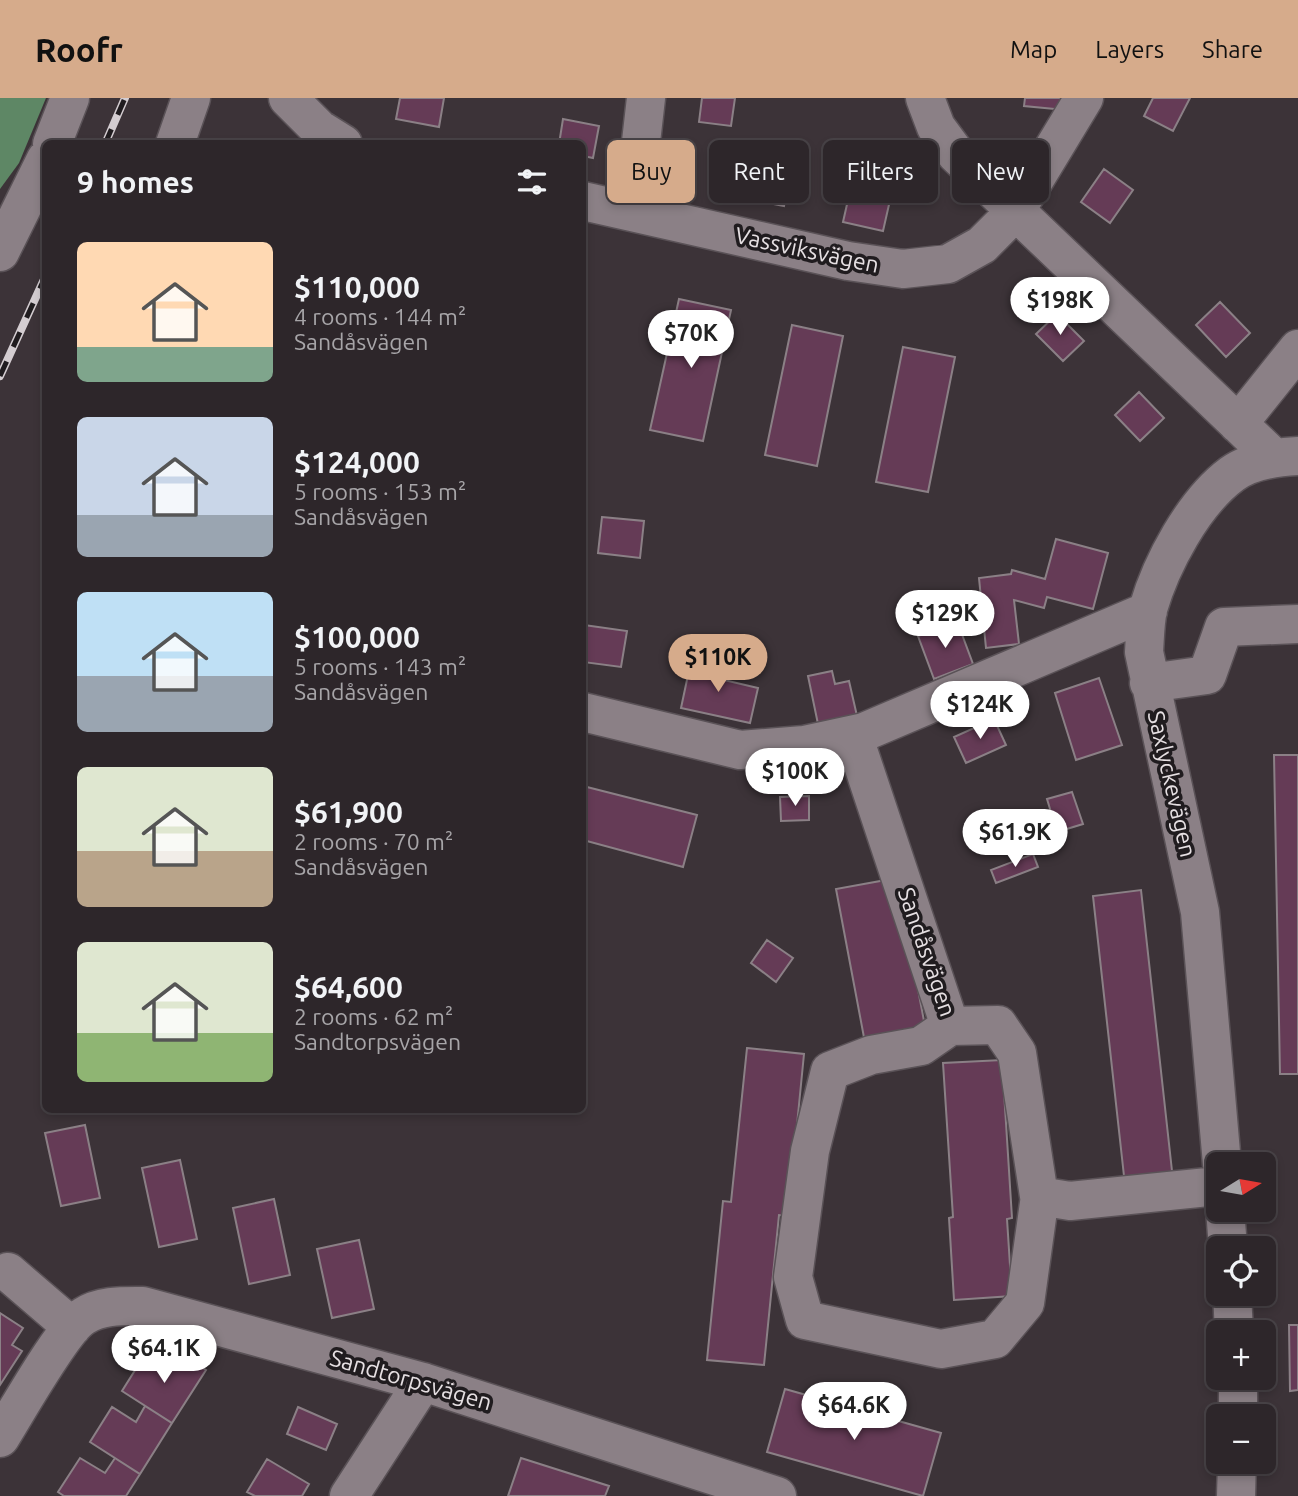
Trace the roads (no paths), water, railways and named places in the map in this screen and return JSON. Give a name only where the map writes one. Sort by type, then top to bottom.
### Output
[{"type":"street","points":[[54,140],[70,98]]},
{"type":"street","points":[[176,140],[191,98]]},
{"type":"street","points":[[288,98],[319,129],[337,140]]},
{"type":"street","points":[[633,212],[646,98]]},
{"type":"street","points":[[925,98],[936,127],[956,154],[1238,424],[1285,457]]},
{"type":"street","name":"Vassviksvägen","points":[[586,202],[848,261],[903,269],[948,264],[982,245],[1015,212],[1084,98]]},
{"type":"street","points":[[0,252],[42,168]]},
{"type":"street","points":[[1238,424],[1298,349]]},
{"type":"street","name":"Saxlyckevägen","points":[[1221,1152],[1200,912],[1143,652],[1148,611],[1168,559],[1199,506],[1233,473],[1285,457]]},
{"type":"street","points":[[586,713],[740,750],[804,745],[864,732],[1148,611]]},
{"type":"street","points":[[1149,683],[1206,675],[1224,627],[1298,624]]},
{"type":"street","name":"Sandåsvägen","points":[[853,734],[950,1026],[998,1025],[1017,1053],[1040,1196]]},
{"type":"street","points":[[950,1026],[921,1046],[871,1055],[830,1071],[810,1151],[793,1277],[805,1320],[942,1349],[995,1339],[1026,1303],[1040,1196],[1070,1201],[1206,1187]]},
{"type":"street","points":[[0,1438],[64,1339],[8,1272]]},
{"type":"street","name":"Sandtorpsvägen","points":[[64,1339],[83,1316],[113,1306],[143,1306],[423,1381],[777,1496]]},
{"type":"street","points":[[349,1496],[423,1381]]},
{"type":"street","points":[[1236,1496],[1237,1474]]},
{"type":"railway","points":[[107,140],[125,98]]},
{"type":"railway","points":[[0,376],[42,284]]}]
